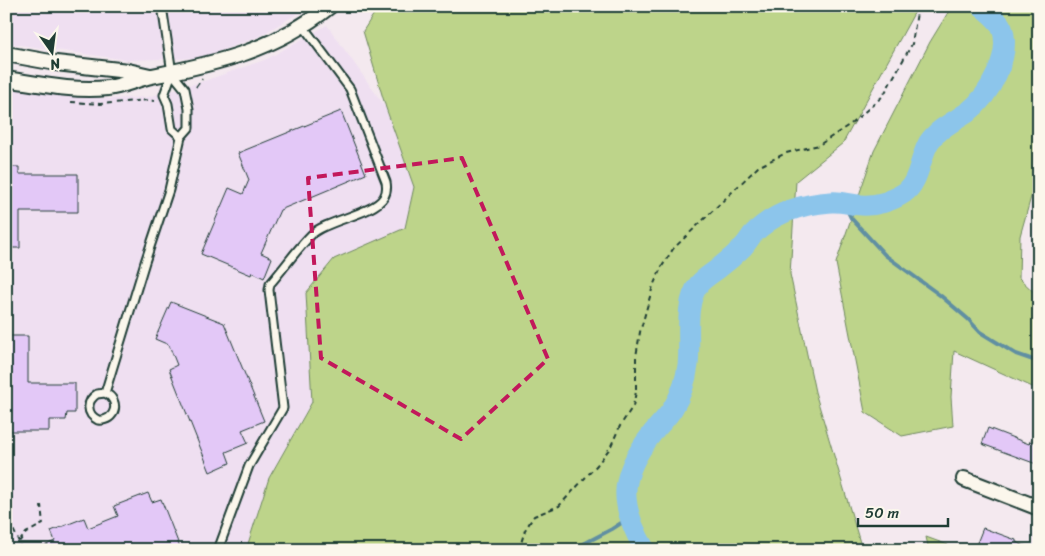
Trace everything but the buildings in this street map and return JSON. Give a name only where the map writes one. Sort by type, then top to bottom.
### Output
[{"type":"street","points":[[6,79],[83,88],[108,88],[151,76],[199,68],[263,47],[303,26],[330,6]]},
{"type":"street","points":[[6,54],[151,76]]},
{"type":"street","points":[[964,478],[1039,508]]},
{"type":"lane","points":[[162,6],[172,73],[164,95],[168,104],[172,129],[181,137]]},
{"type":"lane","points":[[218,550],[249,466],[283,408],[269,290],[270,284],[314,232],[371,207],[385,196],[387,190],[386,182],[350,89],[303,26]]},
{"type":"lane","points":[[105,393],[169,190],[181,137],[189,128],[189,109],[185,89],[172,73]]},
{"type":"path","points":[[519,550],[525,530],[534,516],[559,506],[597,465],[610,448],[620,426],[633,406],[636,392],[636,357],[640,332],[653,286],[661,268],[673,249],[758,167],[786,153],[819,145],[852,123],[882,96],[912,44],[918,6]]},
{"type":"path","points":[[148,100],[156,101]]},
{"type":"path","points":[[19,542],[26,533],[43,524],[41,505]]},
{"type":"path","points":[[6,514],[21,550]]},
{"type":"highlighted area","points":[[462,158],[548,359],[461,439],[321,358],[308,178]]},
{"type":"shaded area","points":[[6,6],[310,6],[258,37],[202,58],[128,60],[6,43]]},
{"type":"shaded area","points":[[327,25],[386,108],[414,187],[405,229],[334,259],[306,293],[312,402],[269,478],[246,550],[6,550],[6,87],[109,99],[148,97],[207,80],[267,59]]},
{"type":"green space","points":[[379,6],[918,6],[843,143],[796,181],[790,274],[815,392],[861,546],[891,550],[246,550],[269,478],[312,402],[306,293],[334,259],[405,228],[414,187],[386,108],[363,31]]},
{"type":"green space","points":[[952,6],[1039,6],[1039,182],[1031,197],[1020,236],[1019,278],[1039,297],[1039,390],[954,351],[951,397],[953,426],[902,436],[865,412],[836,263],[874,151],[930,42]]},
{"type":"green space","points":[[926,537],[948,545],[949,550],[929,550]]},
{"type":"waterway","points":[[645,550],[630,519],[626,491],[628,478],[632,464],[640,450],[671,412],[683,388],[689,355],[689,312],[694,292],[704,279],[738,252],[760,227],[779,215],[820,203],[878,204],[894,198],[909,189],[929,142],[942,129],[976,105],[991,86],[997,74],[1004,50],[1002,28],[981,6]]},
{"type":"waterway","points":[[843,201],[851,218],[885,255],[941,296],[980,332],[1016,354],[1039,362]]},
{"type":"waterway","points":[[572,550],[629,518]]}]
